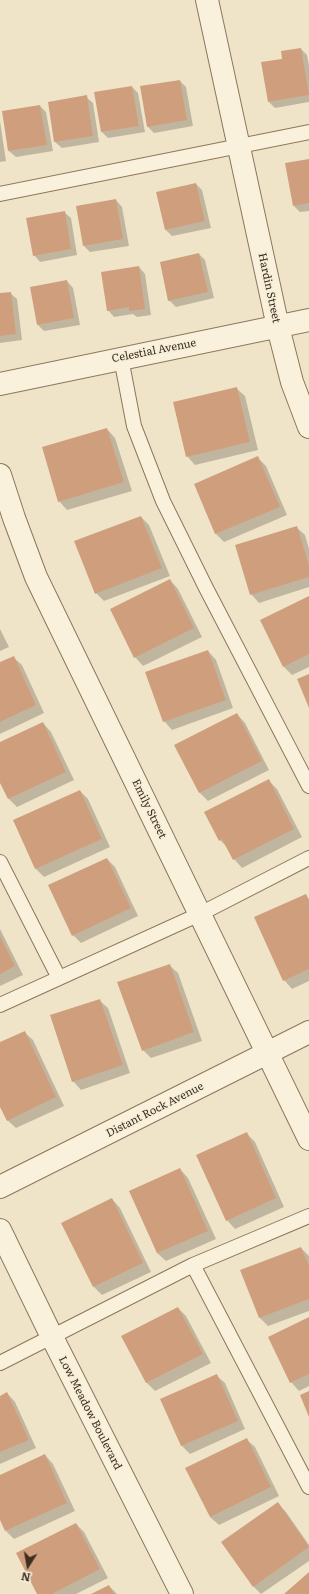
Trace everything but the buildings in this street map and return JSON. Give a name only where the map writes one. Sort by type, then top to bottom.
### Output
[{"type":"street","name":"Hardin Street","points":[[207,0],[278,327],[292,382],[309,427]]},
{"type":"street","name":"Celestial Avenue","points":[[0,384],[309,320]]},
{"type":"street","name":"Emily Street","points":[[0,475],[36,577],[309,1139]]},
{"type":"street","name":"Distant Rock Avenue","points":[[0,1188],[309,1032]]},
{"type":"street","name":"Low Meadow Boulevard","points":[[0,1230],[52,1337],[182,1594]]},
{"type":"lane","points":[[0,194],[309,132]]},
{"type":"lane","points":[[121,358],[134,426],[163,501],[206,588],[309,786]]},
{"type":"lane","points":[[0,1005],[200,914],[309,858]]},
{"type":"lane","points":[[0,862],[59,978]]},
{"type":"lane","points":[[0,1363],[193,1265],[309,1216]]},
{"type":"lane","points":[[193,1265],[309,1486]]}]
